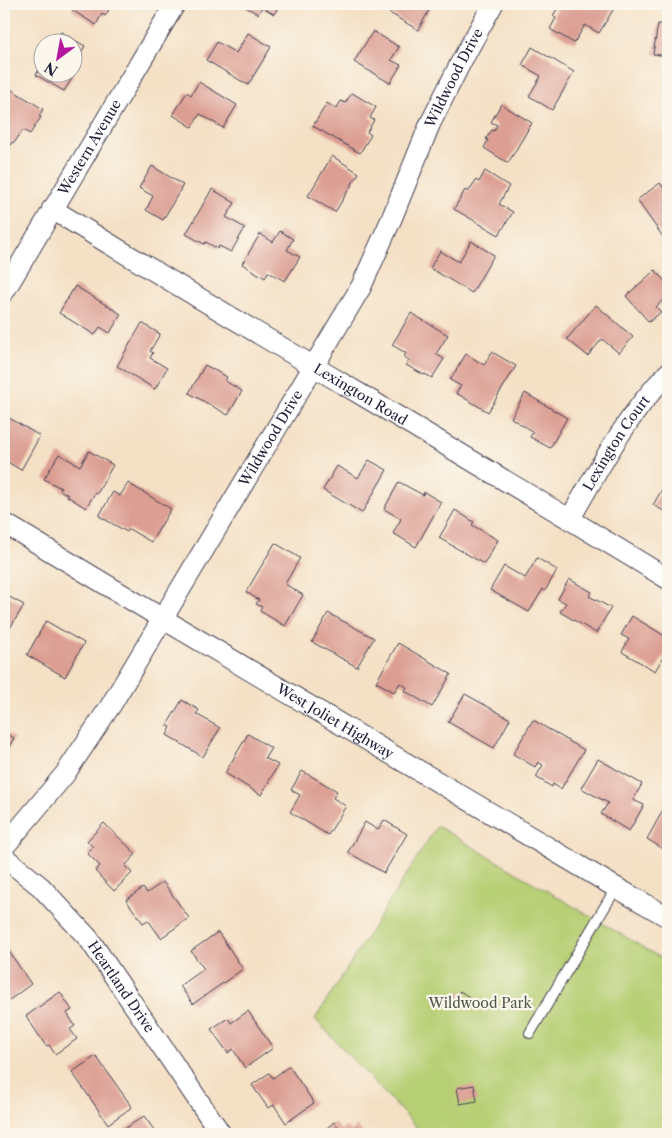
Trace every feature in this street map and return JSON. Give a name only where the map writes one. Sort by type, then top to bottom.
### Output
[{"type":"street","name":"Western Avenue","points":[[4,292],[175,4]]},
{"type":"street","name":"Wildwood Drive","points":[[4,847],[65,774],[111,705],[361,287],[391,220],[430,124],[493,4]]},
{"type":"street","name":"Lexington Road","points":[[52,209],[668,579]]},
{"type":"street","name":"Lexington Court","points":[[570,519],[641,403],[668,373]]},
{"type":"street","name":"West Joliet Highway","points":[[4,523],[616,888],[668,917]]},
{"type":"street","name":"Heartland Drive","points":[[4,857],[41,887],[89,939],[221,1134]]},
{"type":"lane","points":[[530,1033],[616,888]]},
{"type":"green space","name":"Wildwood Park","points":[[437,826],[668,962],[668,1134],[423,1134],[315,1019]]},
{"type":"building","points":[[76,4],[116,4],[115,6],[112,5],[105,16],[102,14],[96,25],[72,10]]},
{"type":"building","points":[[240,4],[280,4],[274,14],[262,7],[258,14]]},
{"type":"building","points":[[393,4],[429,4],[431,7],[418,30],[388,12]]},
{"type":"building","points":[[560,4],[602,4],[613,10],[599,33],[585,25],[574,43],[550,29],[556,18],[553,16]]},
{"type":"building","points":[[658,24],[668,25],[668,56],[653,54]]},
{"type":"building","points":[[373,31],[399,47],[391,60],[401,65],[390,83],[354,62]]},
{"type":"building","points":[[248,33],[271,47],[248,85],[206,60],[217,42],[236,53]]},
{"type":"building","points":[[532,47],[574,72],[552,110],[529,96],[541,76],[522,65]]},
{"type":"building","points":[[48,82],[70,82],[64,91]]},
{"type":"building","points":[[199,82],[237,105],[223,128],[200,114],[192,127],[173,115],[187,92],[191,95]]},
{"type":"building","points":[[4,85],[43,109],[39,116],[41,117],[30,134],[23,130],[7,150],[4,148]]},
{"type":"building","points":[[352,93],[376,107],[370,118],[374,120],[367,132],[371,135],[360,153],[313,126],[327,103],[336,109],[341,101],[345,103]]},
{"type":"building","points":[[501,104],[532,123],[508,163],[484,148],[488,140],[486,139],[497,125],[491,122]]},
{"type":"building","points":[[332,156],[359,173],[335,212],[308,196]]},
{"type":"building","points":[[152,166],[183,185],[163,220],[146,210],[153,196],[139,188]]},
{"type":"building","points":[[485,171],[509,186],[499,204],[513,212],[499,235],[454,209],[465,190],[468,192],[476,180],[479,182]]},
{"type":"building","points":[[660,183],[668,194],[668,244],[637,200]]},
{"type":"building","points":[[212,189],[235,203],[226,217],[245,228],[231,252],[219,246],[218,249],[206,242],[204,244],[186,234]]},
{"type":"building","points":[[280,231],[293,239],[287,250],[300,257],[285,281],[268,272],[265,278],[242,264],[260,234],[273,242]]},
{"type":"building","points":[[471,241],[494,255],[472,293],[430,268],[440,251],[459,262]]},
{"type":"building","points":[[655,270],[668,285],[666,289],[668,296],[656,307],[661,312],[649,322],[626,296]]},
{"type":"building","points":[[75,286],[121,314],[110,333],[100,327],[95,335],[59,313]]},
{"type":"building","points":[[596,305],[633,337],[619,353],[602,339],[588,356],[567,339]]},
{"type":"building","points":[[411,313],[448,335],[436,354],[444,359],[432,378],[406,365],[409,360],[404,357],[406,353],[392,345]]},
{"type":"building","points":[[142,323],[160,334],[150,351],[153,353],[150,358],[167,368],[155,389],[117,366]]},
{"type":"building","points":[[492,352],[516,366],[488,412],[456,393],[461,386],[450,380],[466,354],[484,365]]},
{"type":"building","points":[[205,365],[227,377],[225,381],[242,391],[228,415],[189,393]]},
{"type":"building","points":[[525,393],[567,418],[550,448],[530,437],[533,432],[511,418]]},
{"type":"building","points":[[4,415],[40,436],[21,470],[4,460]]},
{"type":"building","points":[[89,451],[113,465],[97,494],[95,493],[86,508],[67,496],[60,490],[61,488],[44,479],[59,454],[80,466]]},
{"type":"building","points":[[369,460],[387,470],[362,513],[323,490],[337,466],[358,478]]},
{"type":"building","points":[[668,479],[668,513],[653,505]]},
{"type":"building","points":[[399,482],[423,495],[424,492],[441,502],[416,547],[393,533],[401,519],[384,509]]},
{"type":"building","points":[[128,483],[171,509],[151,542],[129,529],[127,532],[99,516],[113,492],[120,496]]},
{"type":"building","points":[[455,510],[474,522],[472,525],[498,540],[484,564],[439,538]]},
{"type":"building","points":[[275,543],[300,558],[285,584],[303,595],[285,626],[260,611],[262,607],[256,604],[259,600],[246,592]]},
{"type":"building","points":[[537,558],[557,570],[545,591],[543,589],[529,612],[490,590],[504,566],[525,578]]},
{"type":"building","points":[[569,579],[592,592],[589,596],[611,608],[596,633],[560,612],[566,603],[558,599]]},
{"type":"building","points":[[4,594],[24,605],[7,633],[4,631]]},
{"type":"building","points":[[328,613],[374,638],[357,667],[312,642]]},
{"type":"building","points":[[632,616],[668,638],[668,649],[655,671],[622,652],[629,639],[621,635]]},
{"type":"building","points":[[46,621],[84,643],[65,677],[27,655]]},
{"type":"building","points":[[398,643],[451,674],[432,707],[405,691],[407,687],[400,683],[394,692],[376,682]]},
{"type":"building","points":[[465,694],[510,719],[494,748],[448,722]]},
{"type":"building","points":[[182,700],[199,710],[196,714],[220,728],[203,757],[167,735],[171,727],[167,725]]},
{"type":"building","points":[[533,720],[584,750],[561,789],[553,784],[552,787],[536,777],[543,765],[538,762],[535,767],[513,754]]},
{"type":"building","points":[[4,732],[14,738],[4,756]]},
{"type":"building","points":[[248,734],[271,748],[265,758],[278,765],[261,795],[225,773]]},
{"type":"building","points":[[598,759],[642,784],[633,800],[644,805],[629,831],[601,814],[608,803],[581,788]]},
{"type":"building","points":[[302,771],[337,791],[333,798],[346,806],[328,835],[290,812],[300,795],[291,790]]},
{"type":"building","points":[[668,801],[668,844],[665,850],[647,839]]},
{"type":"building","points":[[384,820],[407,834],[384,873],[348,852],[365,822],[378,830]]},
{"type":"building","points":[[104,823],[136,854],[125,866],[132,873],[114,891],[95,871],[100,866],[87,853],[93,847],[87,841]]},
{"type":"building","points":[[163,882],[189,918],[161,938],[148,920],[143,923],[126,900],[143,888],[147,893]]},
{"type":"building","points":[[218,932],[243,969],[193,1004],[180,986],[204,969],[191,951]]},
{"type":"building","points":[[4,944],[31,984],[8,1001],[4,995]]},
{"type":"building","points":[[460,991],[469,997],[464,1006],[455,1001]]},
{"type":"building","points":[[60,992],[72,1010],[67,1013],[75,1026],[70,1029],[77,1039],[55,1054],[49,1045],[46,1046],[26,1016]]},
{"type":"building","points":[[248,1011],[273,1048],[245,1068],[233,1049],[228,1053],[211,1029],[228,1018],[231,1023]]},
{"type":"building","points":[[96,1056],[132,1107],[108,1124],[72,1072]]},
{"type":"building","points":[[289,1066],[314,1103],[286,1123],[274,1105],[268,1108],[252,1085],[269,1073],[273,1078]]},
{"type":"building","points":[[474,1085],[477,1101],[460,1104],[457,1088]]},
{"type":"building","points":[[144,1116],[157,1134],[122,1134],[120,1132]]},
{"type":"building","points":[[334,1122],[341,1130],[344,1127],[349,1128],[351,1131],[357,1126],[364,1134],[320,1134]]}]
